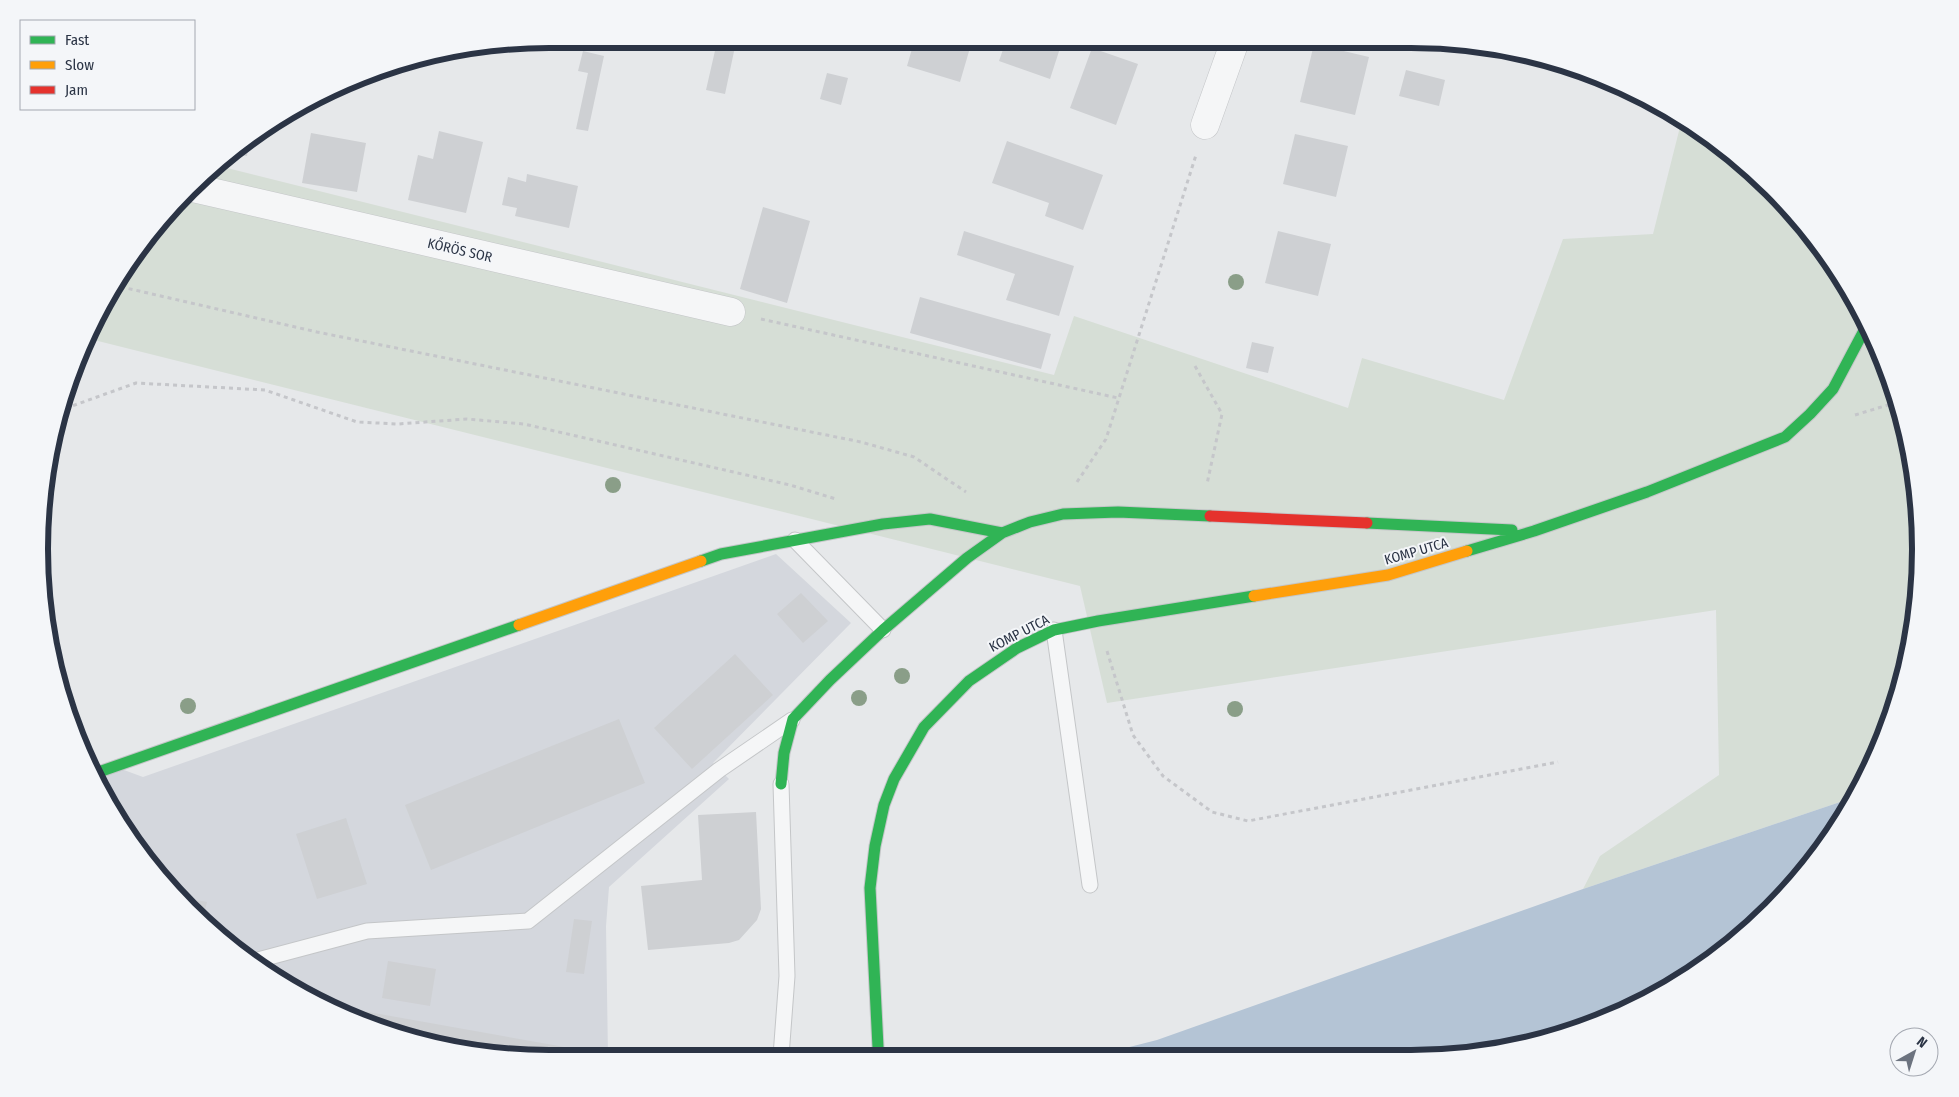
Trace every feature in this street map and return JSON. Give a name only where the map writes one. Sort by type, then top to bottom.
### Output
[{"type":"street","points":[[1205,125],[1232,48]]},
{"type":"street","name":"KŐRÖS SOR","points":[[199,189],[731,312]]},
{"type":"street","name":"KOMP UTCA","points":[[878,1047],[870,888],[875,846],[884,805],[894,779],[924,727],[969,681],[996,661],[1017,648],[1054,630],[1098,621],[1388,576],[1534,531],[1647,492],[1785,436],[1810,414],[1833,389],[1863,334]]},
{"type":"street","name":"KOMP UTCA","points":[[781,784],[784,753],[793,719],[830,680],[883,630],[967,558],[1002,532],[1030,522],[1063,514],[1118,512],[1534,531]]},
{"type":"street","points":[[100,772],[721,554],[883,524],[930,519],[1002,532]]},
{"type":"lane","points":[[795,540],[883,630]]},
{"type":"lane","points":[[1054,630],[1090,885]]},
{"type":"lane","points":[[263,960],[367,931],[528,921],[719,770],[793,719]]},
{"type":"lane","points":[[781,784],[787,976],[782,1050]]},
{"type":"path","points":[[1063,514],[1071,492],[1106,439],[1205,125]]},
{"type":"path","points":[[122,287],[317,332],[861,442],[914,457],[969,494]]},
{"type":"path","points":[[731,312],[1118,398]]},
{"type":"path","points":[[1195,366],[1222,414],[1200,516]]},
{"type":"path","points":[[68,407],[136,383],[265,390],[358,422],[398,424],[467,419],[524,424],[790,485],[836,499],[883,524]]},
{"type":"path","points":[[1098,621],[1132,735],[1163,776],[1212,812],[1248,821],[1558,762]]},
{"type":"shaded area","points":[[1680,127],[1715,151],[1765,194],[1787,218],[1827,270],[1860,327],[1873,357],[1885,387],[1902,451],[1907,483],[1912,548],[1907,614],[1902,646],[1885,710],[1860,770],[1843,801],[1583,889],[1600,856],[1719,775],[1716,610],[1107,703],[1080,586],[93,340],[115,298],[151,244],[194,194],[224,167],[1054,375],[1074,316],[1348,408],[1362,358],[1504,400],[1563,239],[1653,234]]},
{"type":"shaded area","points":[[776,554],[851,623],[713,763],[729,779],[609,887],[606,926],[608,1050],[516,1048],[451,1040],[387,1023],[327,998],[298,982],[244,946],[194,903],[172,879],[132,827],[99,769],[113,766],[143,777]]},
{"type":"water","points":[[1843,801],[1827,827],[1787,879],[1741,925],[1689,965],[1661,982],[1632,998],[1572,1023],[1508,1040],[1476,1045],[1410,1050],[1118,1050],[1157,1040],[1583,889]]},
{"type":"building","points":[[716,48],[735,48],[725,94],[706,90]]},
{"type":"building","points":[[912,48],[970,48],[960,82],[907,66]]},
{"type":"building","points":[[1004,48],[1060,48],[1050,79],[999,61]]},
{"type":"building","points":[[1092,48],[1138,64],[1116,125],[1070,108]]},
{"type":"building","points":[[1313,48],[1331,48],[1369,57],[1355,115],[1300,102]]},
{"type":"building","points":[[583,51],[604,56],[588,131],[576,129],[588,73],[578,71]]},
{"type":"building","points":[[1406,70],[1445,80],[1439,106],[1399,96]]},
{"type":"building","points":[[827,73],[848,78],[841,105],[820,99]]},
{"type":"building","points":[[439,131],[483,142],[466,213],[408,200],[418,155],[433,159]]},
{"type":"building","points":[[311,133],[366,143],[357,192],[302,183]]},
{"type":"building","points":[[1295,134],[1348,146],[1336,197],[1283,184]]},
{"type":"building","points":[[1007,141],[1103,175],[1083,230],[1045,216],[1049,203],[992,183]]},
{"type":"building","points":[[248,148],[247,156],[239,155]]},
{"type":"building","points":[[527,174],[578,186],[569,228],[515,216],[517,208],[502,205],[508,177],[526,182]]},
{"type":"building","points":[[763,207],[810,221],[787,303],[740,289]]},
{"type":"building","points":[[964,231],[1074,266],[1059,316],[1006,300],[1015,274],[957,255]]},
{"type":"building","points":[[1278,231],[1331,244],[1318,296],[1265,283]]},
{"type":"building","points":[[920,297],[1051,334],[1041,369],[910,333]]},
{"type":"building","points":[[1252,342],[1274,347],[1268,373],[1246,368]]},
{"type":"building","points":[[801,593],[828,621],[803,643],[777,614]]},
{"type":"building","points":[[735,654],[773,695],[692,769],[654,728]]},
{"type":"building","points":[[619,719],[645,783],[431,870],[405,805]]},
{"type":"building","points":[[756,812],[761,909],[757,920],[739,940],[729,943],[648,950],[641,886],[702,880],[698,815]]},
{"type":"building","points":[[346,818],[367,884],[317,899],[296,834]]},
{"type":"building","points":[[190,899],[207,902],[204,913]]},
{"type":"building","points":[[574,919],[592,921],[584,974],[566,972]]},
{"type":"building","points":[[388,961],[436,969],[430,1006],[382,998]]},
{"type":"building","points":[[353,1009],[582,1050],[516,1048],[451,1040],[387,1023]]},
{"type":"traffic: fast","points":[[1467,551],[1534,531],[1647,492],[1785,437],[1833,389],[1863,333]]},
{"type":"traffic: fast","points":[[781,784],[784,753],[793,719],[830,680],[883,630],[967,558],[1002,533],[1030,522],[1063,514],[1118,512],[1210,516]]},
{"type":"traffic: fast","points":[[701,561],[721,554],[883,524],[930,519],[1002,533]]},
{"type":"traffic: fast","points":[[1367,523],[1512,530]]},
{"type":"traffic: fast","points":[[878,1047],[870,888],[875,846],[884,805],[894,779],[924,727],[969,681],[1017,648],[1054,630],[1254,596]]},
{"type":"traffic: fast","points":[[100,772],[519,625]]},
{"type":"traffic: slow","points":[[1254,596],[1388,575],[1467,551]]},
{"type":"traffic: slow","points":[[519,625],[701,561]]},
{"type":"traffic: jam","points":[[1210,516],[1367,523]]}]
